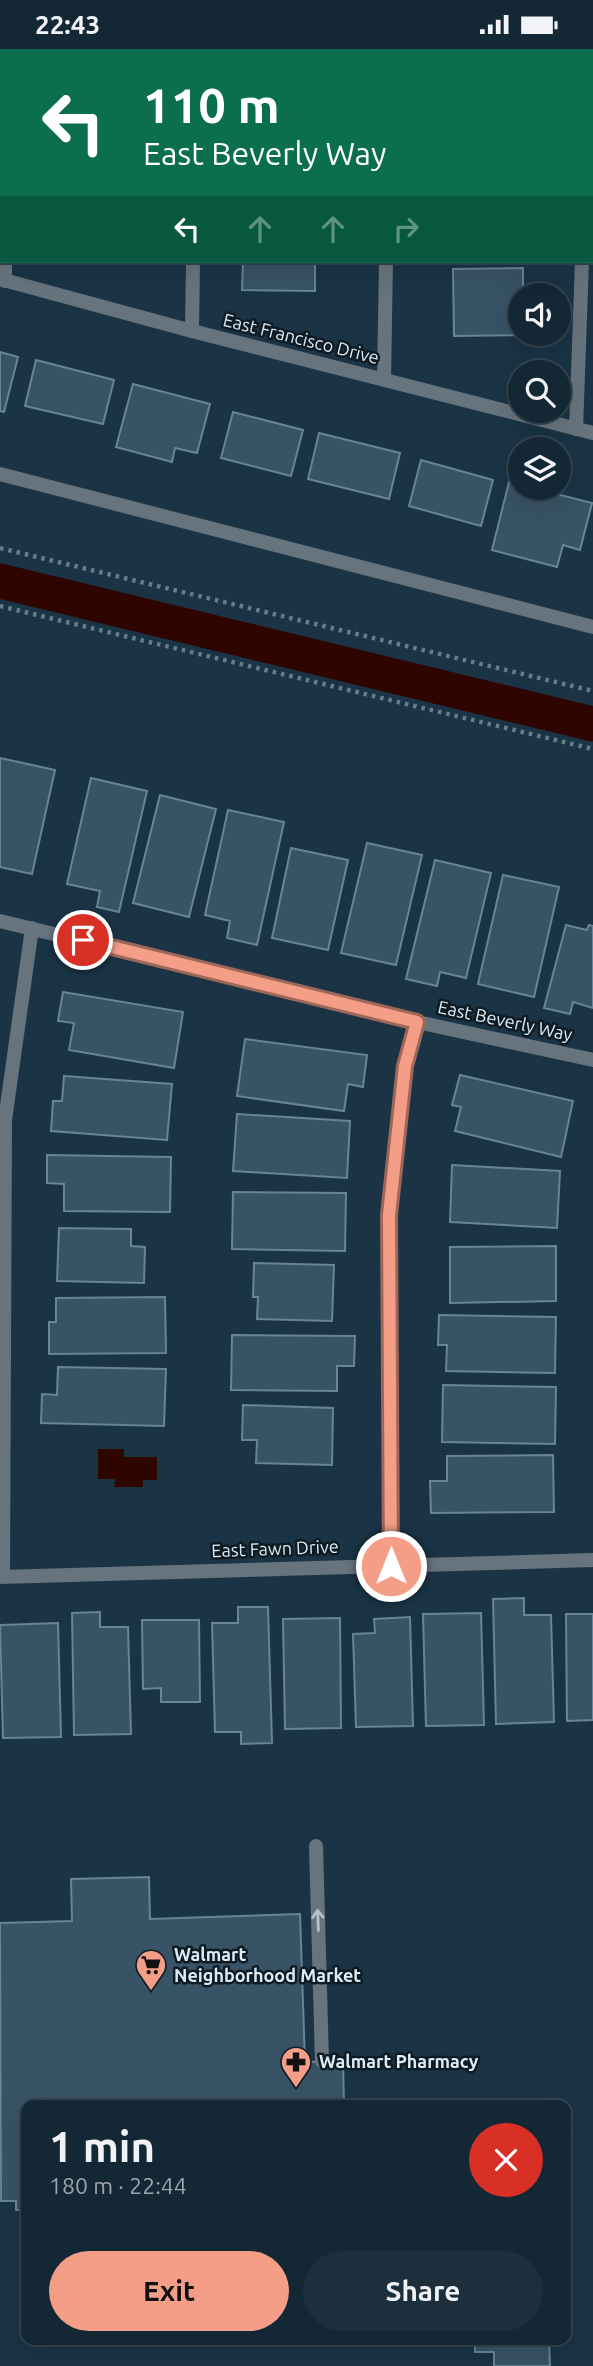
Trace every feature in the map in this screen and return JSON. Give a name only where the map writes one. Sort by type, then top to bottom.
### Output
[{"type":"street","points":[[192,331],[193,263]]},
{"type":"street","points":[[384,380],[386,263]]},
{"type":"street","points":[[576,429],[582,263]]},
{"type":"street","name":"East Francisco Drive","points":[[3,280],[593,433]]},
{"type":"street","points":[[0,474],[593,627]]},
{"type":"street","name":"East Beverly Way","points":[[0,921],[417,1022],[593,1060]]},
{"type":"street","points":[[1,1576],[5,1120],[32,928]]},
{"type":"street","points":[[391,1566],[389,1215],[405,1066],[417,1022]]},
{"type":"street","name":"East Fawn Drive","points":[[1,1576],[593,1560]]},
{"type":"street","points":[[316,1846],[322,2061]]},
{"type":"path","points":[[0,548],[593,691]]},
{"type":"path","points":[[0,606],[593,749]]},
{"type":"shaded area","points":[[98,1449],[124,1449],[124,1457],[157,1457],[157,1480],[143,1480],[143,1487],[114,1487],[115,1479],[98,1479]]},
{"type":"building","points":[[243,263],[315,263],[315,291],[242,290]]},
{"type":"building","points":[[523,268],[523,283],[508,283],[508,335],[454,336],[453,269]]},
{"type":"building","points":[[0,352],[18,357],[4,412],[0,411]]},
{"type":"building","points":[[36,360],[114,380],[103,424],[25,406]]},
{"type":"building","points":[[133,384],[210,404],[197,453],[175,448],[172,462],[116,447]]},
{"type":"building","points":[[233,412],[303,430],[291,476],[221,458]]},
{"type":"building","points":[[319,433],[400,453],[389,499],[308,479]]},
{"type":"building","points":[[421,460],[493,480],[481,526],[409,506]]},
{"type":"building","points":[[508,486],[508,500],[571,500],[571,498],[592,503],[580,550],[563,545],[557,567],[492,550]]},
{"type":"building","points":[[0,758],[55,770],[32,874],[0,867]]},
{"type":"building","points":[[91,778],[147,791],[119,912],[97,907],[100,891],[67,884]]},
{"type":"building","points":[[160,795],[216,809],[189,917],[133,903]]},
{"type":"building","points":[[228,810],[284,822],[257,945],[227,938],[230,921],[205,915]]},
{"type":"building","points":[[367,843],[422,855],[396,965],[341,953]]},
{"type":"building","points":[[291,848],[348,860],[328,950],[272,938]]},
{"type":"building","points":[[435,860],[491,873],[466,978],[440,972],[437,986],[406,979]]},
{"type":"building","points":[[503,875],[559,887],[534,997],[478,984]]},
{"type":"building","points":[[566,925],[587,930],[589,925],[593,926],[593,1008],[573,1002],[570,1014],[544,1008]]},
{"type":"building","points":[[63,992],[183,1012],[174,1068],[69,1050],[74,1023],[58,1021]]},
{"type":"building","points":[[245,1039],[367,1055],[363,1087],[348,1084],[344,1111],[237,1096]]},
{"type":"building","points":[[460,1075],[573,1101],[561,1157],[455,1131],[461,1107],[452,1105]]},
{"type":"building","points":[[64,1076],[172,1084],[167,1140],[51,1131],[53,1101],[62,1101]]},
{"type":"building","points":[[237,1114],[350,1121],[347,1178],[233,1171]]},
{"type":"building","points":[[47,1155],[171,1157],[170,1212],[64,1211],[64,1184],[47,1183]]},
{"type":"building","points":[[452,1165],[560,1171],[557,1228],[450,1222]]},
{"type":"building","points":[[233,1192],[346,1193],[345,1251],[232,1249]]},
{"type":"building","points":[[59,1228],[131,1229],[131,1246],[145,1247],[144,1283],[57,1281]]},
{"type":"building","points":[[556,1246],[556,1301],[450,1303],[450,1247]]},
{"type":"building","points":[[254,1263],[334,1265],[332,1321],[257,1319],[258,1297],[253,1297]]},
{"type":"building","points":[[165,1297],[166,1353],[49,1354],[49,1322],[56,1322],[56,1298]]},
{"type":"building","points":[[439,1315],[556,1317],[555,1373],[446,1371],[447,1345],[438,1345]]},
{"type":"building","points":[[232,1335],[355,1336],[354,1366],[337,1366],[337,1391],[231,1390]]},
{"type":"building","points":[[58,1367],[166,1369],[164,1426],[41,1423],[42,1394],[57,1395]]},
{"type":"building","points":[[443,1385],[556,1387],[555,1444],[442,1442]]},
{"type":"building","points":[[243,1405],[333,1408],[332,1465],[256,1463],[257,1440],[242,1440]]},
{"type":"building","points":[[553,1455],[554,1512],[431,1513],[430,1481],[447,1481],[447,1456]]},
{"type":"building","points":[[524,1598],[524,1615],[551,1615],[554,1722],[496,1724],[493,1599]]},
{"type":"building","points":[[238,1607],[268,1607],[272,1743],[241,1744],[241,1732],[215,1732],[212,1623],[238,1623]]},
{"type":"building","points":[[100,1612],[100,1627],[128,1627],[131,1734],[74,1735],[72,1613]]},
{"type":"building","points":[[481,1613],[484,1725],[426,1726],[423,1614]]},
{"type":"building","points":[[566,1614],[593,1614],[593,1720],[567,1721]]},
{"type":"building","points":[[410,1617],[413,1726],[356,1727],[353,1634],[375,1633],[374,1619]]},
{"type":"building","points":[[340,1618],[341,1728],[285,1729],[283,1619]]},
{"type":"building","points":[[142,1620],[199,1620],[200,1702],[161,1702],[161,1688],[143,1689]]},
{"type":"building","points":[[58,1623],[61,1737],[3,1738],[0,1625]]},
{"type":"building","name":"Walmart Neighborhood Market","points":[[149,1877],[150,1919],[300,1914],[305,2062],[343,2061],[344,2100],[21,2100],[21,2210],[16,2210],[16,2201],[1,2201],[0,1923],[72,1921],[71,1879]]},
{"type":"building","points":[[475,2345],[549,2345],[550,2366],[494,2366],[494,2352],[475,2352]]},
{"type":"waterway","points":[[0,581],[593,724]]},
{"type":"place","name":"Walmart Neighborhood Market","points":[[151,1992]]},
{"type":"place","name":"Walmart Pharmacy","points":[[296,2089]]},
{"type":"route","points":[[83,940],[417,1022],[405,1066],[389,1215],[391,1566]]}]
